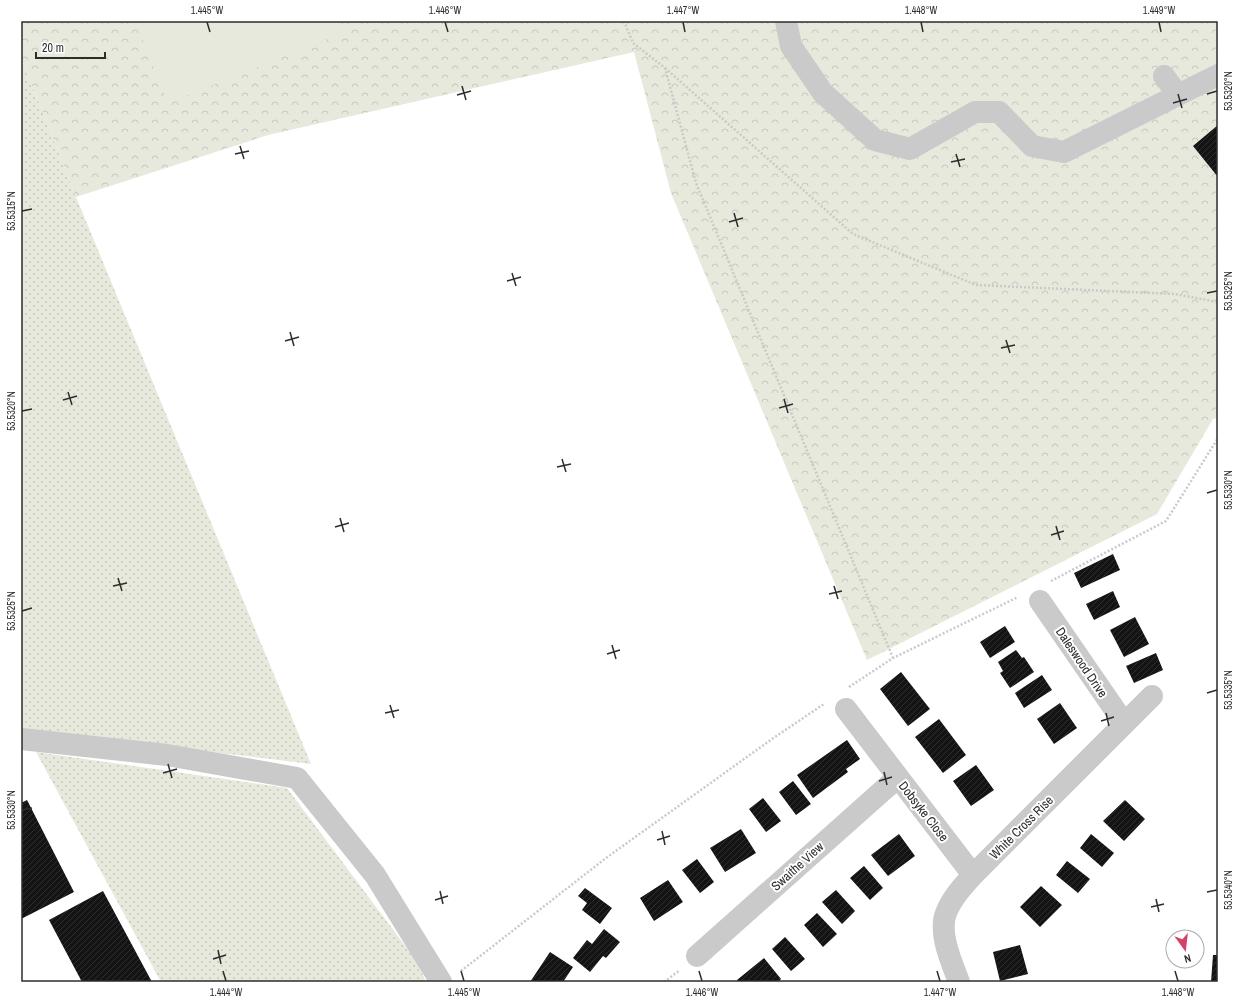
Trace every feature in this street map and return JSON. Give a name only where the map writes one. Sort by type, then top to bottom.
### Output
[{"type":"street","points":[[786,21],[791,46],[823,93],[874,140],[910,149],[975,112],[999,112],[1032,146],[1064,152],[1120,115],[1178,95],[1218,75]]},
{"type":"street","points":[[1164,76],[1178,95]]},
{"type":"street","name":"Daleswood Drive","points":[[1040,601],[1124,723]]},
{"type":"street","name":"White Cross Rise","points":[[959,982],[946,942],[944,926],[946,914],[953,900],[973,875],[1152,696]]},
{"type":"street","name":"Dobsyke Close","points":[[846,710],[973,875]]},
{"type":"street","points":[[21,739],[167,755],[297,778],[375,875],[441,982]]},
{"type":"street","name":"Swaithe View","points":[[689,962],[898,777]]},
{"type":"path","points":[[624,21],[633,43],[665,68],[853,234],[976,285],[1175,294],[1218,302]]},
{"type":"path","points":[[665,68],[696,183],[892,658]]},
{"type":"path","points":[[664,982],[689,962]]},
{"type":"green space","points":[[21,21],[1218,21],[1218,418],[1213,419],[1157,514],[867,660],[671,193],[634,52],[268,135],[76,197],[21,57]]},
{"type":"green space","points":[[135,21],[338,21],[343,33],[168,103]]},
{"type":"green space","points":[[21,57],[76,197],[311,764],[21,729]]},
{"type":"green space","points":[[36,752],[287,788],[418,963],[426,982],[161,982]]},
{"type":"building","points":[[1218,125],[1218,177],[1193,146]]},
{"type":"building","points":[[1113,554],[1120,570],[1081,588],[1074,573]]},
{"type":"building","points":[[1113,591],[1120,607],[1094,620],[1086,604]]},
{"type":"building","points":[[1135,617],[1149,644],[1124,657],[1110,630]]},
{"type":"building","points":[[1005,626],[1015,642],[990,658],[980,642]]},
{"type":"building","points":[[1016,650],[1022,658],[1024,657],[1034,672],[1010,688],[1000,673],[1003,671],[998,662]]},
{"type":"building","points":[[1156,653],[1163,670],[1134,683],[1126,666]]},
{"type":"building","points":[[901,672],[930,709],[908,726],[880,689]]},
{"type":"building","points":[[1042,675],[1052,690],[1024,708],[1015,693]]},
{"type":"building","points":[[1060,703],[1077,728],[1054,744],[1037,719]]},
{"type":"building","points":[[939,719],[966,755],[943,773],[915,737]]},
{"type":"building","points":[[847,740],[860,759],[846,769],[848,772],[813,798],[797,775]]},
{"type":"building","points":[[976,765],[994,790],[971,806],[953,781]]},
{"type":"building","points":[[793,781],[811,804],[796,815],[779,792]]},
{"type":"building","points":[[763,798],[781,821],[766,832],[749,809]]},
{"type":"building","points":[[27,800],[74,892],[21,919],[21,803]]},
{"type":"building","points":[[1125,800],[1145,819],[1124,841],[1103,821]]},
{"type":"building","points":[[741,829],[756,853],[725,872],[710,848]]},
{"type":"building","points":[[899,834],[915,856],[888,876],[871,855]]},
{"type":"building","points":[[1091,834],[1114,853],[1102,867],[1080,848]]},
{"type":"building","points":[[697,859],[714,882],[700,893],[682,870]]},
{"type":"building","points":[[1067,861],[1090,879],[1078,893],[1056,875]]},
{"type":"building","points":[[864,866],[883,888],[870,900],[850,878]]},
{"type":"building","points":[[668,880],[683,902],[654,921],[640,898]]},
{"type":"building","points":[[1041,886],[1062,905],[1040,927],[1020,907]]},
{"type":"building","points":[[585,888],[612,908],[600,924],[582,910],[587,903],[578,896]]},
{"type":"building","points":[[836,890],[855,911],[842,924],[822,902]]},
{"type":"building","points":[[103,891],[152,982],[82,982],[49,920]]},
{"type":"building","points":[[817,913],[837,934],[823,947],[804,925]]},
{"type":"building","points":[[604,929],[620,942],[606,958],[603,956],[590,972],[573,958],[587,940],[592,944]]},
{"type":"building","points":[[785,937],[805,959],[791,971],[772,949]]},
{"type":"building","points":[[1020,945],[1028,974],[1000,981],[993,952]]},
{"type":"building","points":[[550,952],[573,967],[563,982],[530,982]]},
{"type":"building","points":[[1213,955],[1218,955],[1218,982],[1211,982]]},
{"type":"building","points":[[764,958],[781,979],[778,982],[738,982],[737,980]]}]
